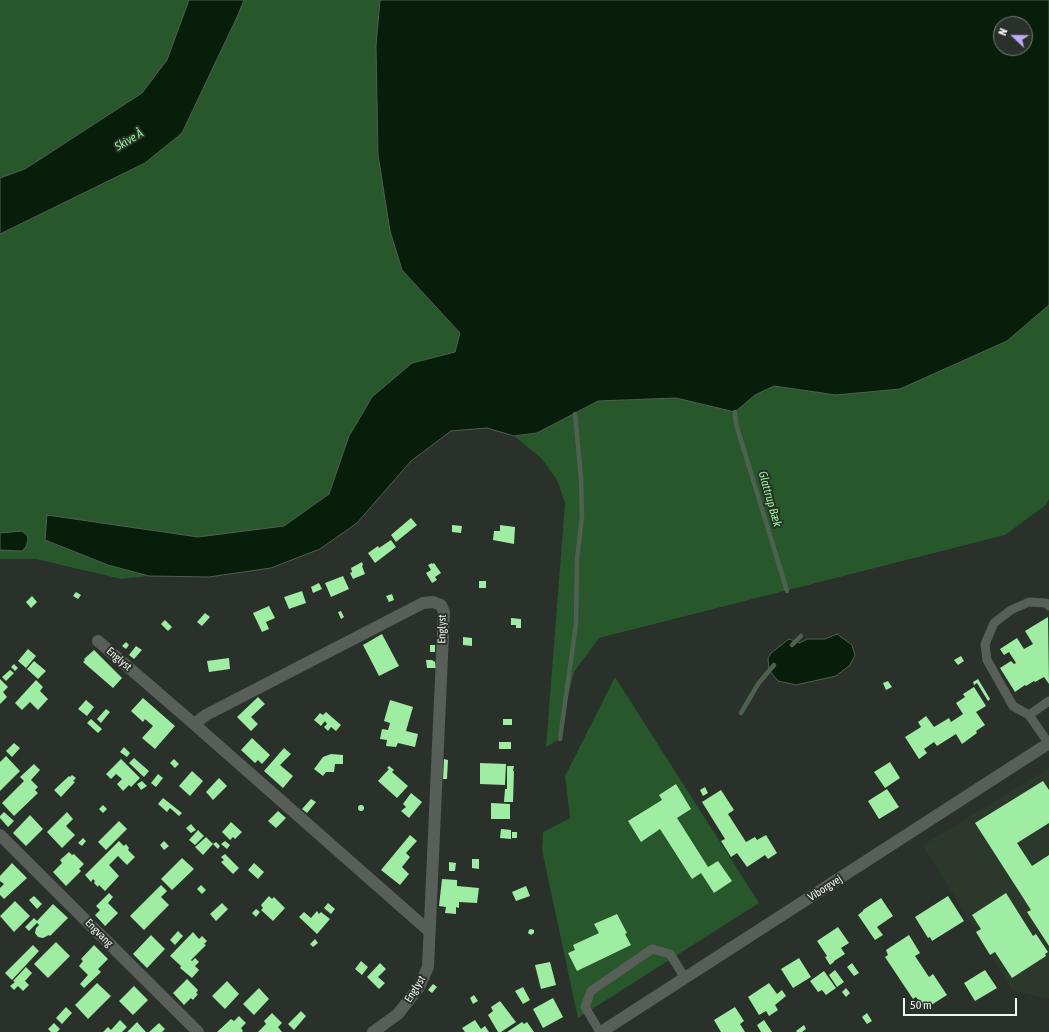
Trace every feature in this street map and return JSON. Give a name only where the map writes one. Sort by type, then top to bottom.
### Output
[{"type":"street","name":"Englyst","points":[[194,724],[206,715],[423,603],[433,602],[441,605],[444,612],[444,620],[428,967],[419,987],[398,1014],[373,1032]]},
{"type":"street","name":"Englyst","points":[[98,641],[429,931]]},
{"type":"street","name":"Viborgvej","points":[[600,1032],[1049,744]]},
{"type":"street","name":"Engvang","points":[[0,835],[198,1032]]},
{"type":"lane","points":[[1049,606],[1046,603],[1029,602],[1011,610],[994,623],[985,644],[987,660],[1013,706],[1029,716],[1049,744]]},
{"type":"lane","points":[[1029,716],[1049,701]]},
{"type":"lane","points":[[600,1032],[585,1007],[591,991],[652,949],[670,954],[685,978]]},
{"type":"shaded area","points":[[1049,768],[1049,999],[1012,990],[923,845]]},
{"type":"green space","points":[[0,0],[189,0],[167,60],[142,93],[25,169],[0,178]]},
{"type":"green space","points":[[244,0],[380,0],[376,46],[378,155],[390,231],[402,270],[460,333],[455,352],[412,364],[349,436],[329,494],[284,526],[198,537],[47,516],[45,540],[108,565],[149,576],[121,579],[36,559],[0,559],[0,234],[145,163],[182,133]]},
{"type":"green space","points":[[1049,305],[1049,499],[1046,505],[1005,535],[599,638],[574,672],[557,741],[546,747],[565,503],[557,480],[541,458],[514,436],[537,433],[598,401],[676,398],[734,412],[755,395],[774,386],[836,395],[1007,341]]},
{"type":"green space","points":[[615,677],[759,903],[578,1018],[542,850],[543,832],[570,818],[565,776]]},
{"type":"water","name":"Skive Å","points":[[189,0],[244,0],[182,133],[145,163],[0,234],[0,178],[25,169],[142,93],[167,60]]},
{"type":"water","points":[[380,0],[1049,0],[1049,305],[1007,341],[900,389],[836,395],[774,386],[755,395],[735,412],[676,398],[598,401],[537,433],[514,436],[487,428],[451,431],[411,461],[357,523],[320,549],[271,568],[209,577],[149,576],[108,565],[45,540],[47,515],[198,537],[284,526],[329,494],[349,436],[372,397],[412,363],[455,352],[460,333],[402,270],[390,231],[378,155],[376,46]]},
{"type":"water","points":[[22,531],[27,535],[28,540],[26,547],[22,551],[0,550],[0,533]]},
{"type":"water","points":[[837,634],[852,645],[855,655],[850,665],[836,676],[796,685],[778,681],[769,670],[768,658],[771,653],[789,639],[800,643],[807,639],[825,639]]},
{"type":"building","points":[[411,518],[417,525],[396,542],[391,535]]},
{"type":"building","points":[[452,525],[462,526],[461,533],[452,532]]},
{"type":"building","points":[[500,525],[515,527],[514,544],[493,540],[494,531],[500,531]]},
{"type":"building","points":[[391,540],[396,547],[375,563],[368,553]]},
{"type":"building","points":[[362,562],[365,574],[353,579],[350,573],[352,572],[351,568]]},
{"type":"building","points":[[434,563],[441,573],[435,577],[437,580],[432,583],[426,573],[431,570],[428,565]]},
{"type":"building","points":[[343,576],[349,589],[331,597],[325,583]]},
{"type":"building","points":[[479,581],[486,581],[486,588],[479,588]]},
{"type":"building","points":[[319,583],[322,589],[313,593],[311,587]]},
{"type":"building","points":[[302,591],[306,603],[289,609],[284,597]]},
{"type":"building","points":[[76,592],[81,595],[78,599],[73,596]]},
{"type":"building","points":[[392,594],[394,600],[389,602],[386,596]]},
{"type":"building","points":[[32,596],[37,602],[31,608],[26,602]]},
{"type":"building","points":[[269,606],[275,618],[266,622],[269,629],[262,632],[253,613]]},
{"type":"building","points":[[341,611],[344,617],[341,619],[338,612]]},
{"type":"building","points":[[205,613],[210,617],[202,626],[197,622]]},
{"type":"building","points":[[1048,617],[1049,684],[1044,677],[1026,686],[1025,685],[1015,692],[1000,668],[1011,661],[1014,664],[1016,663],[1009,652],[1004,655],[1000,649],[1017,638],[1024,649],[1033,644],[1025,631]]},
{"type":"building","points":[[511,618],[521,619],[521,628],[516,628],[516,625],[511,625]]},
{"type":"building","points":[[165,620],[172,627],[168,631],[161,624]]},
{"type":"building","points":[[382,634],[399,666],[379,676],[363,645]]},
{"type":"building","points":[[463,637],[472,638],[472,646],[463,645]]},
{"type":"building","points":[[126,642],[129,645],[126,649],[122,646]]},
{"type":"building","points":[[430,645],[435,645],[435,652],[430,652]]},
{"type":"building","points":[[136,646],[142,650],[134,659],[129,655]]},
{"type":"building","points":[[28,649],[36,656],[26,668],[18,661]]},
{"type":"building","points":[[94,650],[122,678],[113,688],[83,662],[85,660],[84,659]]},
{"type":"building","points":[[961,656],[964,661],[958,665],[954,660]]},
{"type":"building","points":[[229,658],[230,669],[209,672],[207,661]]},
{"type":"building","points":[[426,660],[432,660],[435,662],[436,668],[427,668]]},
{"type":"building","points":[[34,661],[46,671],[38,679],[27,669]]},
{"type":"building","points":[[14,664],[18,668],[15,671],[11,667]]},
{"type":"building","points":[[10,670],[14,673],[6,681],[2,677]]},
{"type":"building","points":[[0,679],[8,687],[3,692],[7,697],[0,704]]},
{"type":"building","points":[[978,679],[990,699],[988,701],[977,683],[974,685],[973,682]]},
{"type":"building","points":[[36,680],[43,687],[40,691],[48,699],[38,710],[30,702],[22,710],[15,703]]},
{"type":"building","points":[[888,681],[892,687],[886,690],[883,683]]},
{"type":"building","points":[[974,687],[986,706],[976,712],[985,725],[962,744],[956,734],[937,746],[934,742],[924,749],[927,753],[919,759],[905,737],[921,727],[918,722],[926,716],[934,727],[949,718],[951,722],[963,714],[956,703],[965,697],[963,694]]},
{"type":"building","points":[[258,697],[265,704],[251,717],[258,724],[251,731],[237,717]]},
{"type":"building","points":[[143,698],[175,726],[155,749],[142,738],[153,726],[145,719],[143,722],[131,711]]},
{"type":"building","points":[[86,700],[94,707],[87,716],[78,709]]},
{"type":"building","points":[[390,700],[413,707],[406,731],[418,734],[415,747],[398,743],[396,747],[386,746],[387,740],[380,739],[382,729],[388,730],[390,723],[384,721]]},
{"type":"building","points":[[106,709],[110,712],[101,723],[97,719]]},
{"type":"building","points":[[326,712],[341,725],[336,731],[331,727],[328,731],[324,727],[327,724],[325,721],[321,726],[314,720],[320,713],[323,715]]},
{"type":"building","points":[[91,719],[102,729],[98,733],[87,723]]},
{"type":"building","points":[[503,719],[512,719],[512,725],[503,725]]},
{"type":"building","points":[[252,738],[270,755],[262,764],[258,760],[255,763],[241,750]]},
{"type":"building","points":[[499,742],[511,742],[511,749],[499,749]]},
{"type":"building","points":[[14,743],[20,748],[12,757],[6,751]]},
{"type":"building","points":[[124,747],[130,753],[127,757],[120,752]]},
{"type":"building","points":[[284,748],[291,754],[280,765],[293,776],[283,788],[264,771]]},
{"type":"building","points":[[331,754],[343,755],[343,764],[335,764],[334,772],[326,772],[323,776],[314,769],[323,757]]},
{"type":"building","points":[[6,756],[20,771],[0,791],[0,762]]},
{"type":"building","points":[[134,758],[149,771],[144,777],[129,763]]},
{"type":"building","points":[[121,759],[140,778],[131,787],[129,785],[123,791],[117,784],[122,779],[116,774],[111,779],[106,774]]},
{"type":"building","points":[[174,759],[179,764],[175,768],[170,763]]},
{"type":"building","points":[[444,759],[448,760],[447,779],[443,779]]},
{"type":"building","points":[[890,762],[900,778],[885,788],[874,772]]},
{"type":"building","points":[[480,763],[506,764],[505,785],[480,784]]},
{"type":"building","points":[[34,764],[40,770],[31,780],[38,787],[35,790],[38,793],[14,816],[2,803],[24,781],[20,777]]},
{"type":"building","points":[[389,766],[394,770],[392,772],[408,786],[397,798],[378,781],[389,769],[387,768]]},
{"type":"building","points":[[507,766],[514,766],[513,802],[504,802],[505,789],[507,789]]},
{"type":"building","points":[[192,771],[203,781],[190,796],[179,786]]},
{"type":"building","points":[[158,774],[163,778],[156,787],[151,783]]},
{"type":"building","points":[[72,775],[76,778],[73,781],[75,782],[61,797],[54,790]]},
{"type":"building","points":[[219,778],[227,786],[213,800],[206,792]]},
{"type":"building","points":[[142,781],[147,786],[141,790],[137,784]]},
{"type":"building","points":[[1043,781],[1049,790],[1049,823],[1017,843],[1032,866],[1049,855],[1049,946],[1027,912],[1031,910],[975,823]]},
{"type":"building","points":[[676,784],[691,809],[677,818],[708,867],[718,861],[732,881],[714,893],[701,873],[692,879],[660,829],[641,842],[628,821],[662,800],[659,795]]},
{"type":"building","points":[[705,787],[708,793],[703,796],[700,790]]},
{"type":"building","points":[[887,789],[899,807],[879,819],[868,801]]},
{"type":"building","points":[[721,790],[734,810],[728,814],[746,842],[755,837],[757,840],[766,835],[777,853],[768,859],[765,855],[747,867],[737,853],[731,857],[721,841],[725,839],[702,802]]},
{"type":"building","points":[[411,793],[422,802],[409,818],[401,811],[406,807],[403,804]]},
{"type":"building","points":[[163,798],[182,813],[179,816],[170,808],[167,812],[158,804]]},
{"type":"building","points":[[311,799],[316,802],[307,813],[302,809]]},
{"type":"building","points":[[491,803],[510,804],[510,819],[491,819]]},
{"type":"building","points":[[103,805],[107,809],[103,813],[99,809]]},
{"type":"building","points":[[361,805],[364,808],[361,811],[358,808]]},
{"type":"building","points":[[278,811],[286,818],[276,828],[268,821]]},
{"type":"building","points":[[4,812],[14,821],[8,827],[0,818]]},
{"type":"building","points":[[67,812],[73,819],[66,826],[75,835],[62,848],[47,832]]},
{"type":"building","points":[[30,815],[43,829],[26,846],[13,833]]},
{"type":"building","points":[[119,821],[127,829],[106,850],[98,842]]},
{"type":"building","points":[[231,822],[242,832],[235,839],[233,837],[230,840],[222,832]]},
{"type":"building","points":[[191,824],[196,830],[191,833],[186,828]]},
{"type":"building","points":[[501,829],[511,830],[511,839],[500,838]]},
{"type":"building","points":[[198,830],[204,836],[195,845],[189,840]]},
{"type":"building","points":[[512,832],[517,832],[517,838],[512,838]]},
{"type":"building","points":[[410,835],[417,841],[406,853],[410,857],[402,867],[409,874],[400,885],[381,870]]},
{"type":"building","points":[[206,837],[213,844],[203,855],[195,847]]},
{"type":"building","points":[[83,838],[86,841],[82,846],[78,843]]},
{"type":"building","points":[[119,841],[124,846],[126,844],[129,848],[128,850],[135,857],[127,865],[118,856],[109,865],[119,876],[105,891],[99,885],[98,887],[94,883],[95,881],[93,879],[91,882],[85,875]]},
{"type":"building","points":[[164,841],[169,846],[164,850],[160,845]]},
{"type":"building","points":[[225,841],[230,845],[227,849],[221,844]]},
{"type":"building","points":[[216,842],[220,846],[218,849],[213,844]]},
{"type":"building","points":[[69,852],[72,855],[74,854],[84,864],[79,869],[81,871],[66,886],[53,872],[62,863],[60,860]]},
{"type":"building","points":[[225,854],[239,868],[233,874],[221,862],[224,860],[221,857]]},
{"type":"building","points":[[182,858],[194,869],[172,890],[161,879]]},
{"type":"building","points":[[472,859],[479,859],[479,869],[472,868]]},
{"type":"building","points":[[449,862],[456,863],[455,871],[449,871]]},
{"type":"building","points":[[12,863],[27,878],[4,899],[0,895],[0,888],[4,884],[0,881],[0,876]]},
{"type":"building","points":[[254,863],[264,872],[258,879],[248,870]]},
{"type":"building","points":[[442,879],[457,880],[457,886],[479,888],[477,903],[459,902],[459,908],[456,907],[456,914],[445,913],[446,907],[439,906]]},
{"type":"building","points":[[161,885],[167,891],[161,897],[169,905],[144,930],[130,916]]},
{"type":"building","points":[[201,885],[206,890],[202,894],[197,889]]},
{"type":"building","points":[[526,886],[530,896],[516,901],[512,892]]},
{"type":"building","points":[[109,893],[113,897],[108,903],[118,913],[105,926],[95,915],[100,910],[96,906]]},
{"type":"building","points":[[1006,893],[1033,936],[1036,934],[1048,952],[1045,954],[1046,956],[1012,978],[995,952],[990,955],[976,932],[981,929],[972,915]]},
{"type":"building","points":[[34,896],[42,904],[37,909],[29,900]]},
{"type":"building","points":[[269,896],[272,899],[274,897],[285,908],[273,921],[261,910],[263,908],[261,905]]},
{"type":"building","points":[[948,896],[964,921],[932,941],[930,937],[928,938],[915,917]]},
{"type":"building","points":[[881,898],[893,916],[877,927],[883,935],[875,940],[858,915]]},
{"type":"building","points":[[15,901],[30,916],[14,932],[0,916]]},
{"type":"building","points":[[222,903],[228,909],[216,921],[210,914]]},
{"type":"building","points":[[328,903],[335,909],[331,914],[324,908]]},
{"type":"building","points":[[53,904],[68,918],[50,936],[49,935],[43,938],[38,937],[35,933],[36,928],[39,925],[37,923],[29,931],[25,927],[34,918],[37,921]]},
{"type":"building","points":[[256,909],[260,912],[256,917],[252,913]]},
{"type":"building","points":[[317,911],[319,914],[321,912],[330,919],[317,934],[299,917],[304,912],[311,918]]},
{"type":"building","points":[[617,914],[627,933],[625,934],[631,945],[577,971],[568,953],[575,950],[573,945],[599,933],[594,924]]},
{"type":"building","points":[[838,927],[849,943],[841,948],[845,954],[830,965],[825,957],[827,956],[817,941]]},
{"type":"building","points":[[531,929],[534,930],[534,933],[531,935],[528,933]]},
{"type":"building","points":[[178,931],[183,936],[175,945],[170,940]]},
{"type":"building","points":[[193,932],[199,939],[202,936],[207,941],[204,944],[206,945],[191,960],[192,961],[195,958],[199,962],[195,966],[199,970],[192,978],[180,968],[181,966],[170,956]]},
{"type":"building","points":[[151,935],[165,949],[147,968],[133,954]]},
{"type":"building","points":[[909,935],[920,953],[915,956],[929,977],[933,974],[947,995],[925,1009],[916,997],[913,999],[885,957],[888,955],[886,950]]},
{"type":"building","points":[[315,939],[318,943],[313,947],[310,944]]},
{"type":"building","points":[[56,942],[70,956],[48,978],[34,964]]},
{"type":"building","points":[[33,945],[39,951],[12,980],[5,973]]},
{"type":"building","points":[[94,945],[108,959],[98,969],[101,972],[84,988],[80,984],[88,975],[79,966],[83,961],[81,959]]},
{"type":"building","points":[[799,958],[811,977],[793,988],[781,969]]},
{"type":"building","points":[[361,961],[368,967],[362,975],[355,969]]},
{"type":"building","points":[[550,962],[556,985],[541,989],[535,965]]},
{"type":"building","points":[[380,963],[386,969],[378,977],[385,983],[379,989],[367,977]]},
{"type":"building","points":[[852,963],[859,973],[854,976],[847,967]]},
{"type":"building","points":[[26,967],[32,973],[25,981],[29,985],[23,991],[18,986],[14,990],[10,986],[15,982],[13,981]]},
{"type":"building","points":[[835,970],[844,982],[837,987],[829,975]]},
{"type":"building","points":[[985,970],[997,988],[975,1001],[964,983]]},
{"type":"building","points":[[824,971],[836,988],[826,995],[822,990],[818,992],[810,981]]},
{"type":"building","points":[[187,979],[198,990],[196,993],[198,994],[193,1000],[191,998],[184,1005],[173,993]]},
{"type":"building","points":[[227,981],[239,994],[225,1009],[212,996]]},
{"type":"building","points":[[97,983],[111,996],[88,1019],[75,1005]]},
{"type":"building","points":[[769,983],[777,994],[782,990],[786,996],[775,1005],[778,1010],[769,1016],[766,1011],[759,1015],[748,997]]},
{"type":"building","points":[[433,984],[437,987],[432,993],[428,990]]},
{"type":"building","points":[[134,986],[148,1000],[133,1015],[119,1001]]},
{"type":"building","points":[[523,987],[530,1000],[523,1004],[515,991]]},
{"type":"building","points":[[259,988],[269,999],[254,1015],[243,1004]]},
{"type":"building","points":[[846,988],[850,993],[846,997],[842,992]]},
{"type":"building","points":[[474,995],[478,1001],[473,1004],[470,998]]},
{"type":"building","points":[[553,998],[563,1017],[543,1028],[533,1009]]},
{"type":"building","points":[[500,1001],[516,1022],[501,1032],[498,1032],[488,1015],[493,1011],[491,1007]]},
{"type":"building","points":[[66,1007],[72,1013],[62,1024],[56,1018]]},
{"type":"building","points":[[735,1007],[744,1021],[740,1024],[745,1032],[721,1032],[714,1020]]},
{"type":"building","points":[[301,1011],[306,1016],[294,1030],[288,1024]]},
{"type":"building","points":[[272,1013],[282,1023],[278,1027],[282,1032],[258,1032],[266,1024],[264,1021]]},
{"type":"building","points":[[867,1013],[872,1021],[867,1024],[862,1017]]},
{"type":"building","points":[[239,1016],[246,1023],[241,1028],[243,1031],[242,1032],[217,1032],[231,1019],[234,1021]]},
{"type":"building","points":[[120,1020],[127,1027],[122,1032],[103,1032],[108,1027],[111,1030]]},
{"type":"building","points":[[475,1020],[481,1029],[485,1026],[489,1032],[465,1032],[462,1028]]},
{"type":"building","points":[[764,1020],[772,1032],[761,1032],[757,1025]]},
{"type":"building","points":[[137,1022],[146,1032],[127,1032]]},
{"type":"building","points":[[522,1022],[524,1024],[527,1022],[534,1032],[507,1032]]},
{"type":"building","points":[[54,1023],[60,1029],[57,1032],[51,1032],[48,1029]]},
{"type":"building","points":[[159,1023],[165,1029],[162,1032],[149,1032]]},
{"type":"building","points":[[804,1025],[806,1029],[802,1032],[796,1031]]},
{"type":"waterway","name":"Glattrup Bæk","points":[[735,412],[736,424],[787,591]]},
{"type":"waterway","points":[[560,739],[576,624],[577,559],[582,517],[581,478],[575,414]]},
{"type":"waterway","name":"Glattrup Bæk","points":[[792,645],[801,636]]},
{"type":"waterway","name":"Glattrup Bæk","points":[[741,713],[758,684],[774,665]]}]
